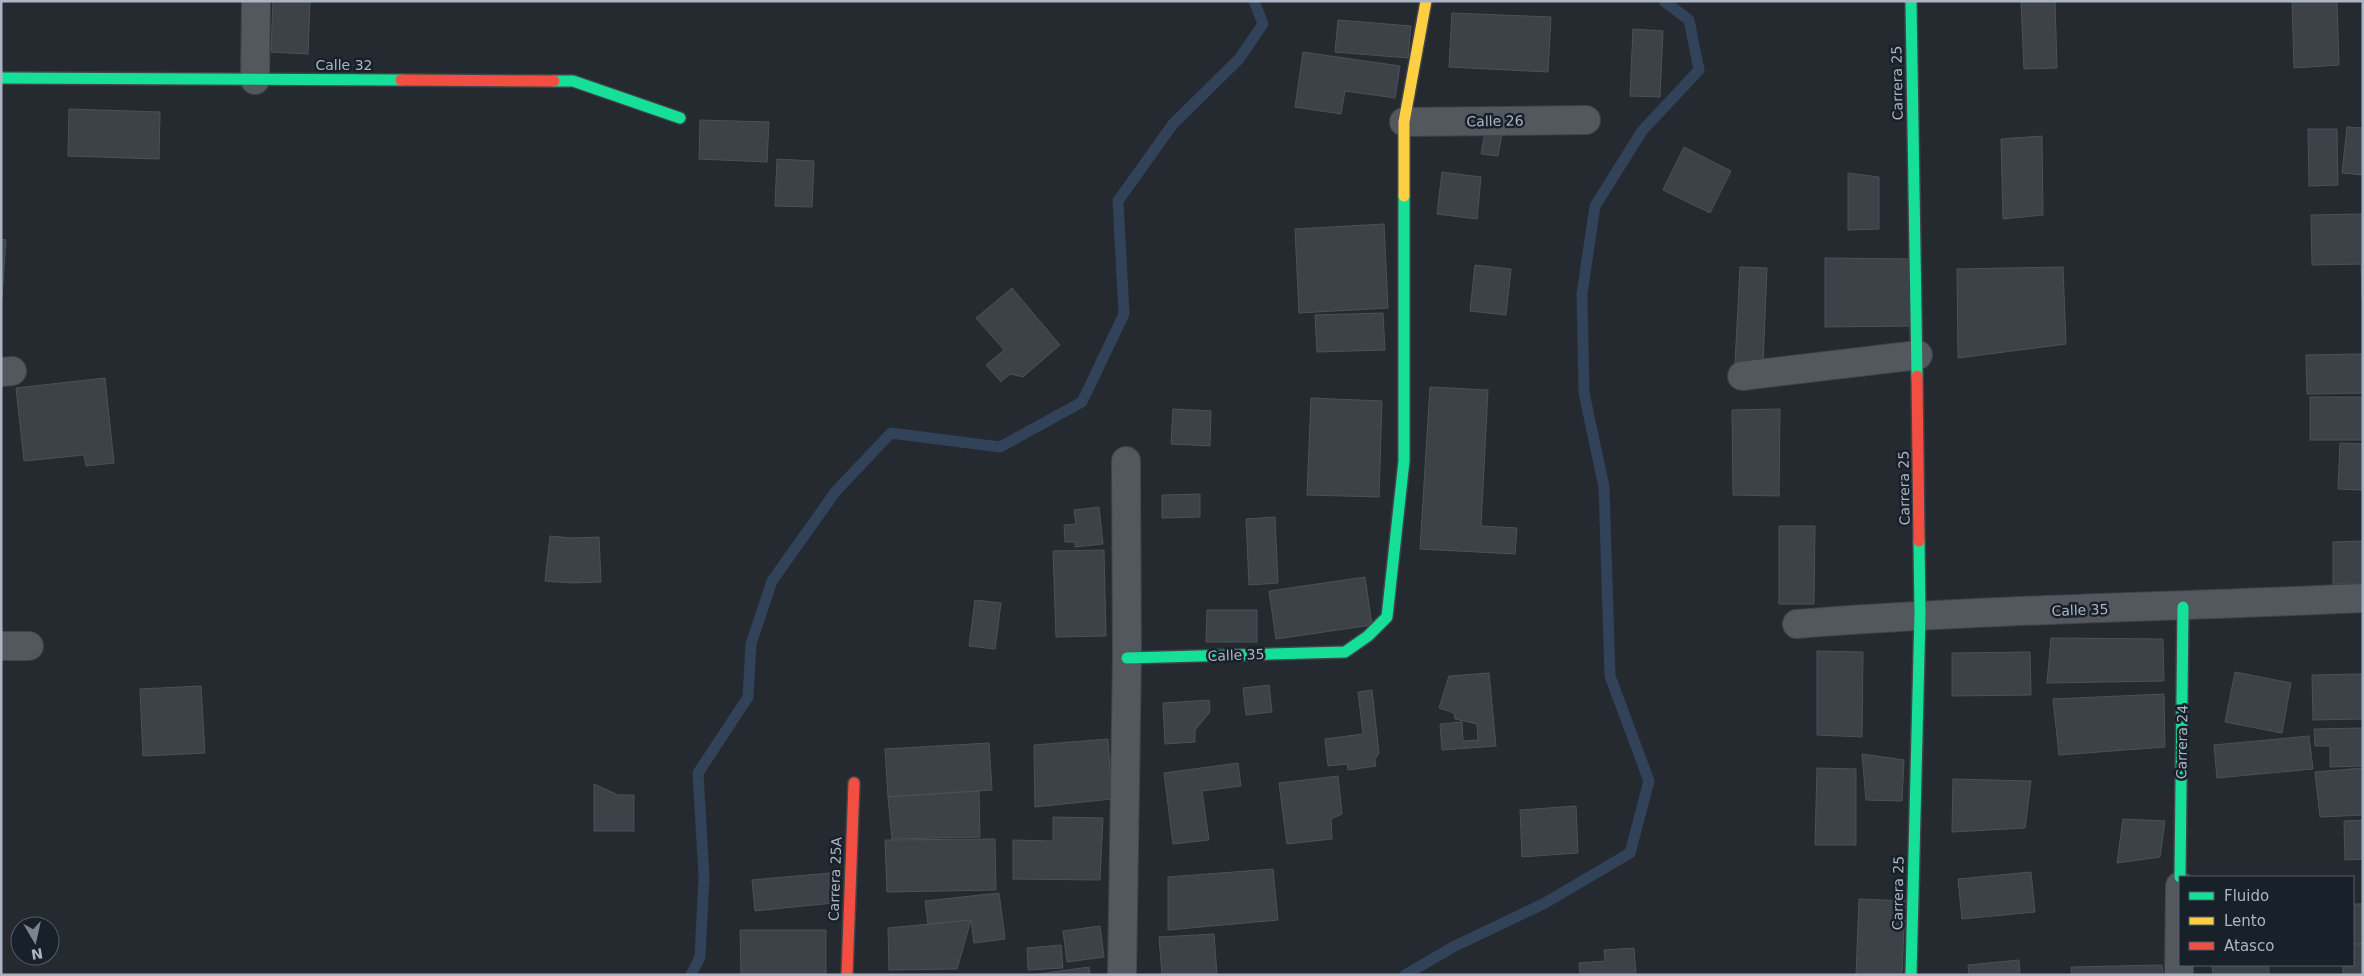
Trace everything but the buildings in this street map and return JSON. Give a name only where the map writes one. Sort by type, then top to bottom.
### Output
[{"type":"street","points":[[255,80],[256,1]]},
{"type":"street","points":[[1404,122],[1426,1]]},
{"type":"street","name":"Carrera 25","points":[[1911,1],[1918,355],[1920,614],[1911,975]]},
{"type":"street","name":"Calle 32","points":[[1,78],[573,81],[680,118]]},
{"type":"street","name":"Calle 26","points":[[1404,122],[1586,120]]},
{"type":"street","name":"Calle 35","points":[[1127,658],[1345,652],[1368,636],[1387,617],[1404,461],[1404,122]]},
{"type":"street","points":[[1742,376],[1918,355]]},
{"type":"street","points":[[1122,975],[1127,658],[1126,461]]},
{"type":"street","name":"Calle 35","points":[[1798,624],[1920,614],[2183,607],[2363,598]]},
{"type":"street","name":"Carrera 24","points":[[2180,876],[2183,607]]},
{"type":"street","points":[[1,646],[29,646]]},
{"type":"street","name":"Carrera 25A","points":[[847,975],[854,783]]},
{"type":"waterway","points":[[691,975],[700,957],[704,877],[698,773],[748,697],[751,644],[772,581],[836,491],[891,433],[1000,447],[1082,402],[1124,314],[1118,201],[1173,124],[1239,59],[1263,24],[1254,1]]},
{"type":"waterway","points":[[1405,975],[1453,947],[1545,903],[1630,853],[1649,781],[1610,676],[1604,487],[1584,393],[1582,294],[1595,206],[1642,131],[1699,70],[1689,20],[1664,1]]},
{"type":"traffic: fast","points":[[1911,1],[1917,376]]},
{"type":"traffic: fast","points":[[1,78],[401,80]]},
{"type":"traffic: fast","points":[[554,81],[573,81],[680,118]]},
{"type":"traffic: fast","points":[[1127,658],[1345,652],[1368,636],[1387,617],[1404,461],[1404,196]]},
{"type":"traffic: fast","points":[[1911,975],[1920,614],[1919,541]]},
{"type":"traffic: fast","points":[[2180,876],[2183,607]]},
{"type":"traffic: slow","points":[[1404,196],[1404,122],[1426,1]]},
{"type":"traffic: jam","points":[[401,80],[554,81]]},
{"type":"traffic: jam","points":[[1917,376],[1919,541]]},
{"type":"traffic: jam","points":[[847,975],[854,783]]}]
